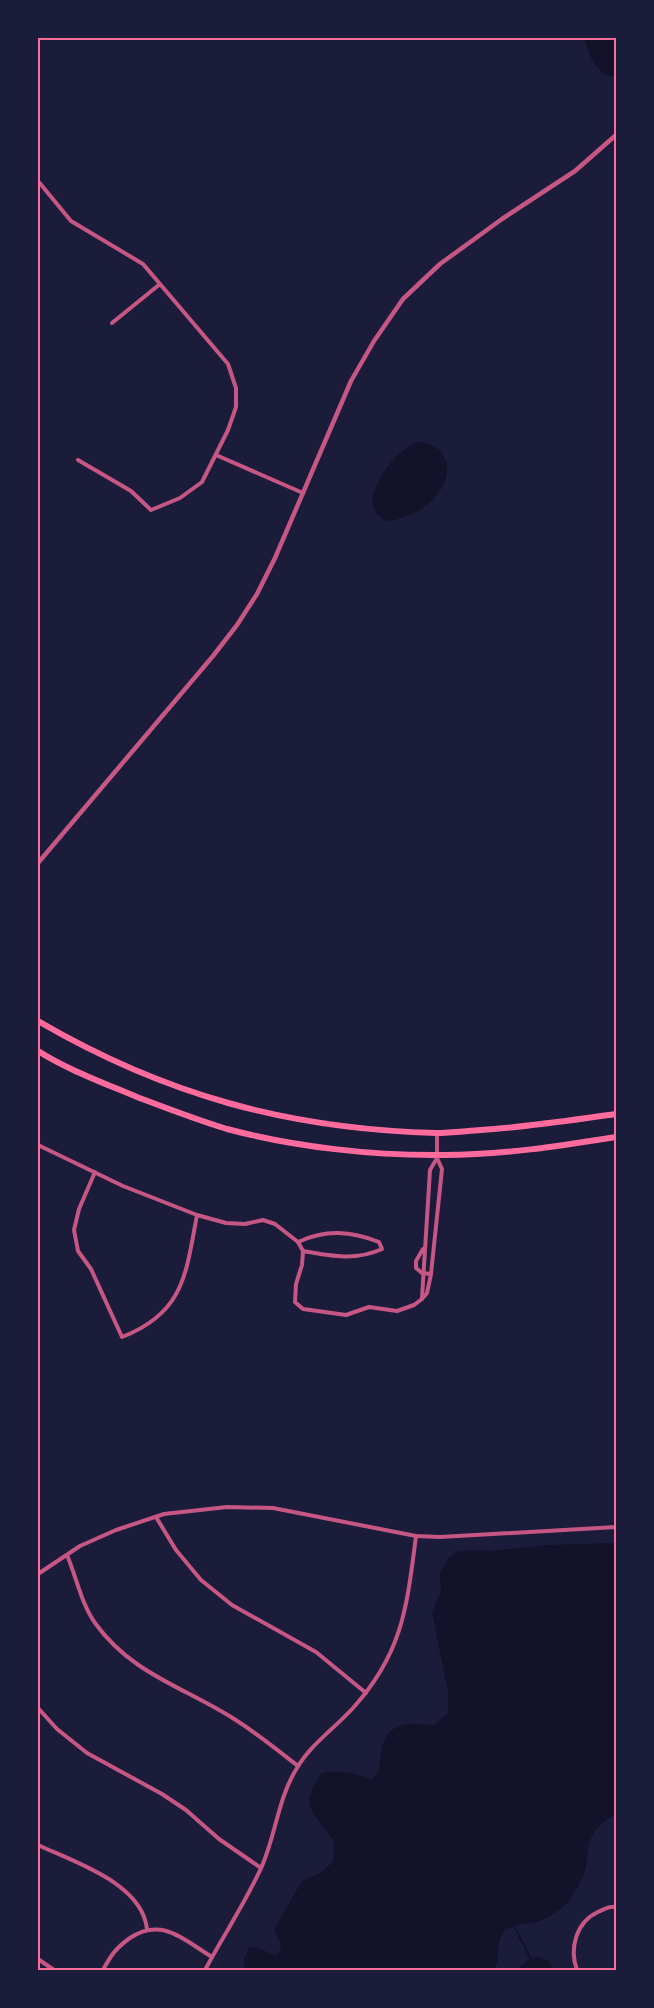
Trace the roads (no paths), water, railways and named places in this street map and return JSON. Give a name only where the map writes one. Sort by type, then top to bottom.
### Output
[{"type":"highway","points":[[38,1022],[124,1066],[189,1092],[290,1119],[352,1128],[436,1133],[519,1127],[616,1114]]},
{"type":"highway","points":[[38,1051],[104,1083],[168,1109],[227,1129],[274,1139],[366,1153],[437,1156],[543,1149],[616,1137]]},
{"type":"street","points":[[38,863],[237,625],[276,558],[351,381],[374,341],[403,299],[440,264],[502,219],[575,171],[616,135]]},
{"type":"street","points":[[38,181],[71,221],[143,264],[228,364],[236,388],[236,407],[228,430],[202,482],[180,498],[151,510],[131,491],[78,460]]},
{"type":"street","points":[[112,323],[160,284]]},
{"type":"street","points":[[216,454],[303,493]]},
{"type":"street","points":[[38,1145],[94,1172],[197,1215],[226,1223],[245,1224],[263,1220],[275,1224],[298,1242],[303,1251],[302,1265],[296,1284],[295,1302],[303,1309],[346,1315],[369,1307],[397,1311],[414,1305],[427,1293],[442,1169],[437,1156],[436,1133]]},
{"type":"street","points":[[422,1299],[430,1170],[437,1156]]},
{"type":"street","points":[[94,1172],[79,1209],[74,1230],[78,1251],[91,1269],[122,1337],[156,1320],[173,1302],[185,1276],[197,1215]]},
{"type":"street","points":[[426,1221],[436,1223]]},
{"type":"street","points":[[298,1242],[313,1235],[331,1232],[359,1234],[379,1242],[382,1249],[367,1256],[336,1257],[303,1251]]},
{"type":"street","points":[[424,1248],[416,1260],[416,1268],[422,1273],[431,1274]]},
{"type":"street","points":[[38,1574],[80,1546],[116,1530],[164,1514],[227,1507],[273,1508],[416,1536],[440,1537],[616,1527]]},
{"type":"street","points":[[156,1517],[176,1550],[201,1581],[232,1605],[316,1652],[366,1693]]},
{"type":"street","points":[[205,1971],[261,1868],[272,1841],[283,1795],[298,1766],[321,1738],[352,1710],[389,1660],[401,1626],[416,1536]]},
{"type":"street","points":[[67,1555],[94,1621],[109,1640],[131,1661],[231,1716],[298,1766]]},
{"type":"street","points":[[38,1708],[57,1729],[87,1753],[162,1794],[186,1810],[219,1839],[261,1868]]},
{"type":"street","points":[[38,1845],[100,1874],[125,1890],[138,1905],[146,1921],[147,1929]]},
{"type":"street","points":[[577,1971],[573,1960],[575,1938],[587,1917],[610,1906],[616,1907]]},
{"type":"street","points":[[103,1971],[112,1953],[128,1939],[147,1929],[164,1929],[212,1957]]},
{"type":"street","points":[[38,1959],[54,1971]]},
{"type":"waterway","points":[[514,1926],[531,1959]]}]
